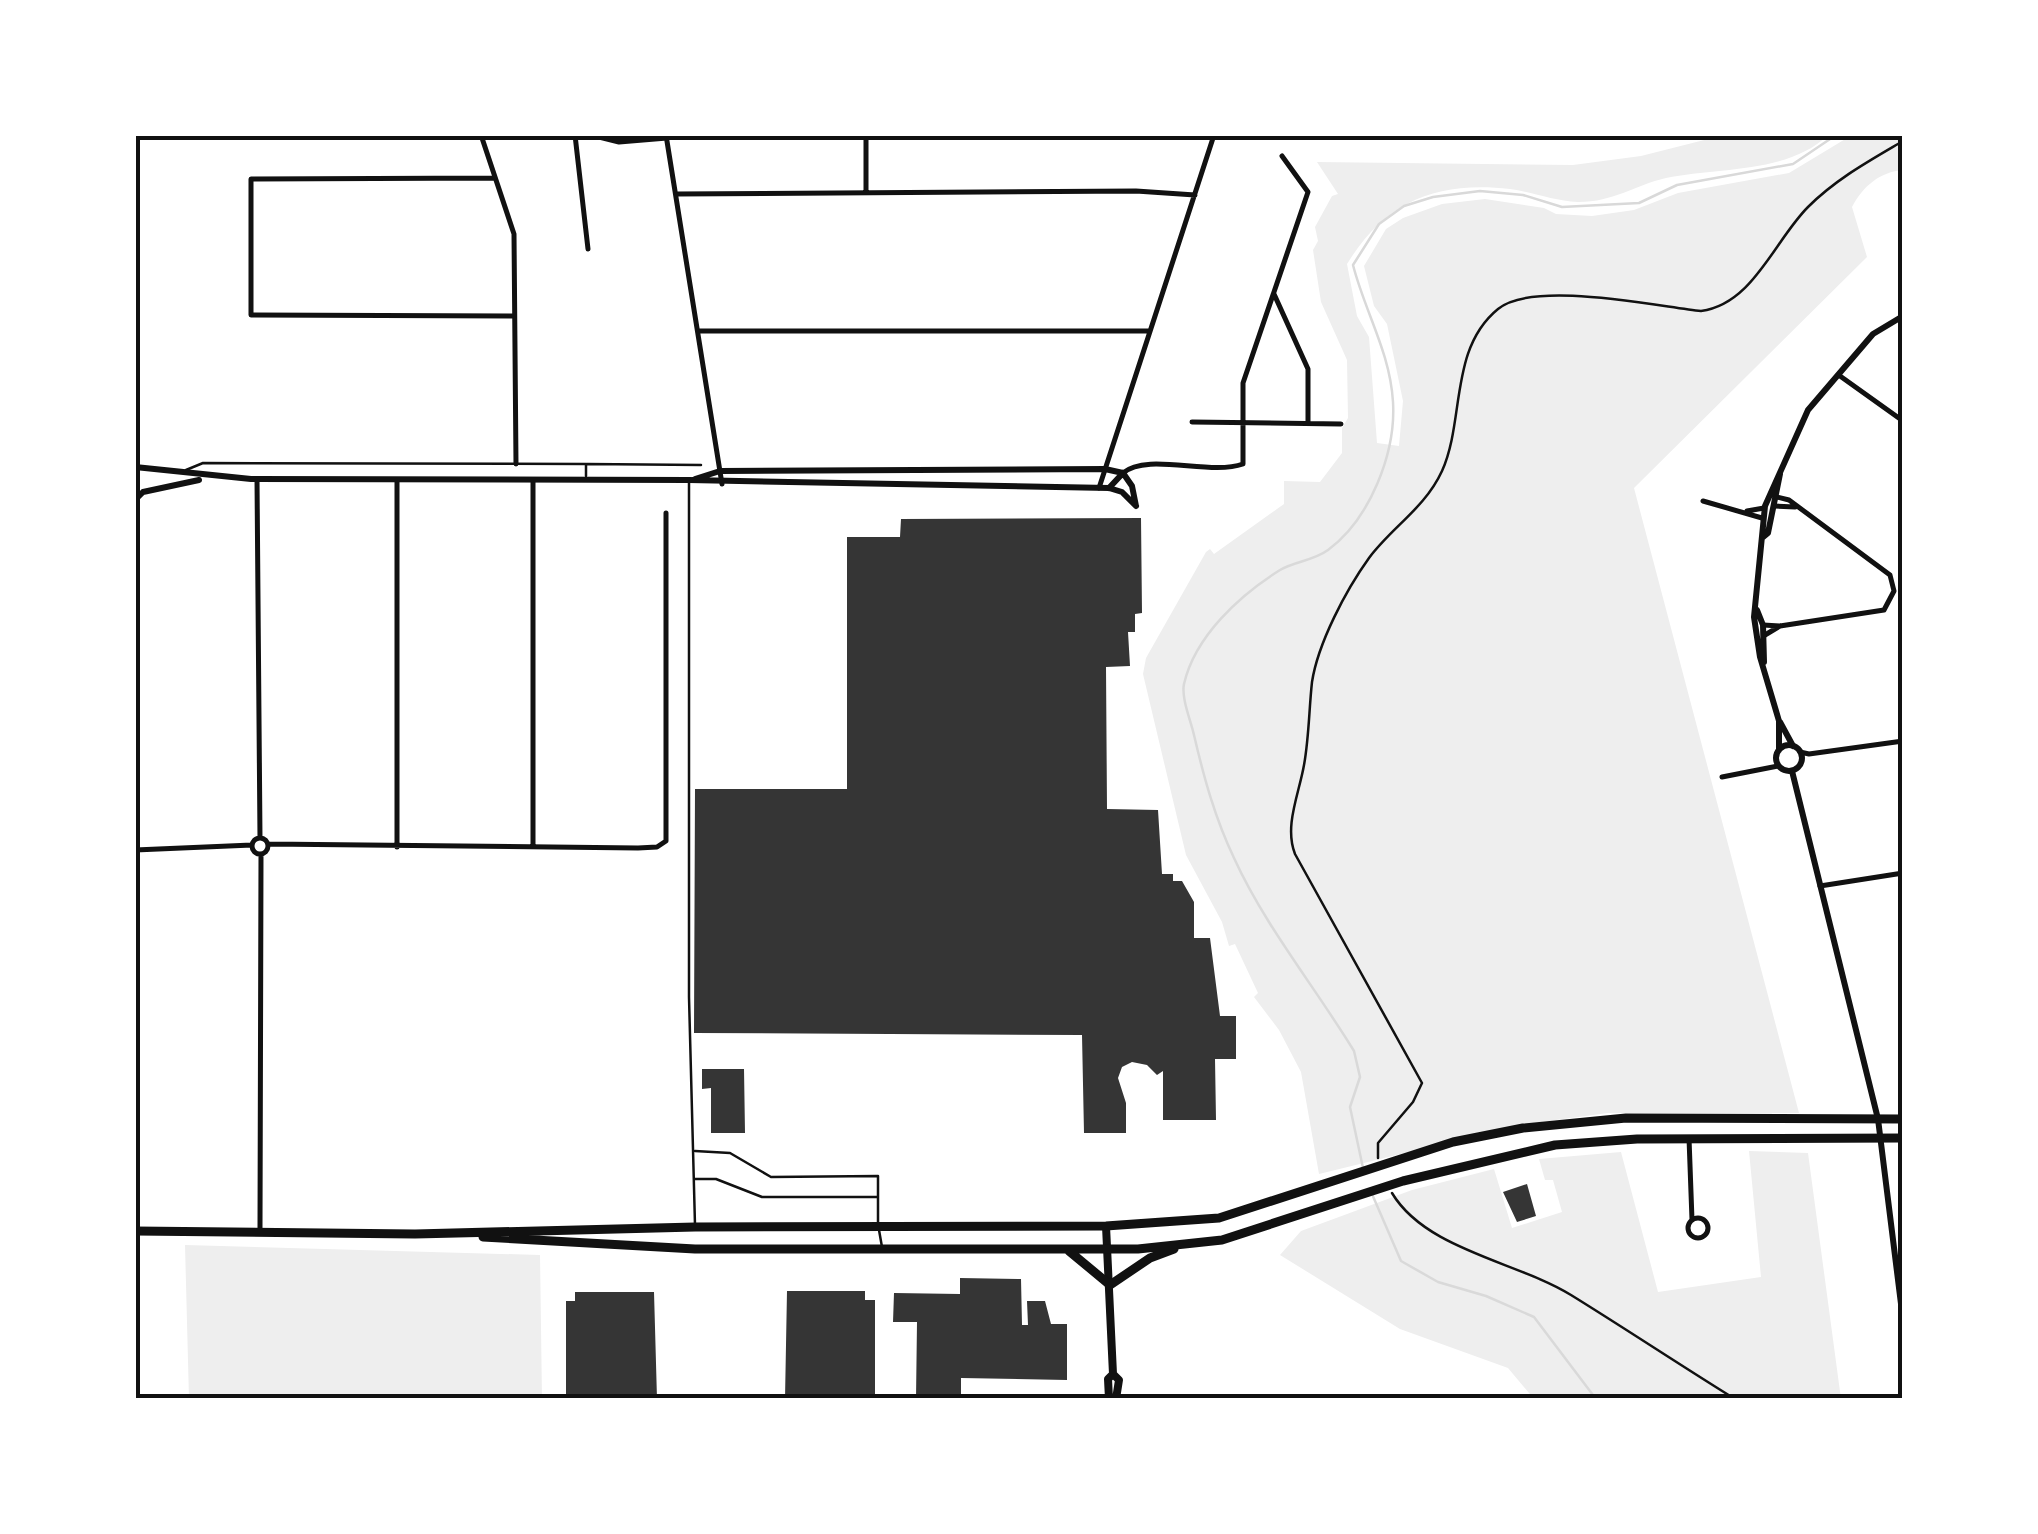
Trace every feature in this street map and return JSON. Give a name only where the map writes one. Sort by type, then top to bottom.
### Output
[{"type":"main road","points":[[135,1231],[415,1234],[695,1226],[1106,1226],[1218,1218],[1306,1193],[1453,1142],[1573,1121],[1903,1119]]},
{"type":"main road","points":[[415,1234],[695,1249],[1108,1250],[1222,1240],[1403,1181],[1554,1144],[1689,1138],[1903,1138]]},
{"type":"main road","points":[[1306,1193],[1313,1213]]},
{"type":"main road","points":[[695,1226],[695,1249]]},
{"type":"main road","points":[[1106,1226],[1113,1374],[1119,1380],[1113,1399]]},
{"type":"main road","points":[[1110,1285],[1150,1258],[1188,1243]]},
{"type":"main road","points":[[1070,1250],[1110,1285]]},
{"type":"street","points":[[481,135],[514,234],[516,464]]},
{"type":"street","points":[[576,135],[588,249]]},
{"type":"street","points":[[591,135],[619,142],[666,136],[722,484]]},
{"type":"street","points":[[866,135],[866,192]]},
{"type":"street","points":[[1098,488],[1214,135]]},
{"type":"street","points":[[1109,488],[1123,473],[1139,465],[1237,466],[1245,458],[1243,383],[1308,192],[1282,156]]},
{"type":"street","points":[[494,178],[251,179],[250,316],[514,316]]},
{"type":"street","points":[[676,194],[1170,191],[1195,195]]},
{"type":"street","points":[[1274,294],[1308,369],[1308,424]]},
{"type":"street","points":[[1777,758],[1779,722],[1764,662],[1757,610],[1766,519],[1780,474],[1808,410],[1874,334],[1903,316]]},
{"type":"street","points":[[698,331],[1150,331]]},
{"type":"street","points":[[1840,376],[1903,421]]},
{"type":"street","points":[[1192,422],[1341,424]]},
{"type":"street","points":[[135,467],[257,480],[689,480],[722,484],[1109,488],[1122,492],[1136,506],[1132,486],[1123,473],[1105,469],[720,471],[689,480]]},
{"type":"street","points":[[1047,468],[1047,478],[1057,488]]},
{"type":"street","points":[[1770,508],[1780,474]]},
{"type":"street","points":[[135,500],[143,492],[210,478]]},
{"type":"street","points":[[257,480],[260,838]]},
{"type":"street","points":[[396,480],[397,846]]},
{"type":"street","points":[[533,481],[533,847]]},
{"type":"street","points":[[1759,625],[1780,626],[1884,610],[1894,591],[1890,575],[1776,497]]},
{"type":"street","points":[[1703,501],[1766,519]]},
{"type":"street","points":[[1747,511],[1794,507]]},
{"type":"street","points":[[260,838],[268,844],[397,846],[656,847],[666,841],[666,513]]},
{"type":"street","points":[[1761,636],[1780,626]]},
{"type":"street","points":[[1779,722],[1798,752],[1792,771],[1878,1119],[1903,1320]]},
{"type":"street","points":[[1722,776],[1766,766],[1798,752],[1809,754],[1903,741]]},
{"type":"street","points":[[1777,758],[1792,771]]},
{"type":"street","points":[[135,850],[148,846],[252,844],[260,838]]},
{"type":"street","points":[[252,844],[261,854]]},
{"type":"street","points":[[260,1233],[261,854],[268,844]]},
{"type":"street","points":[[1820,886],[1903,874]]},
{"type":"street","points":[[1689,1138],[1692,1220],[1687,1229],[1690,1236],[1700,1239],[1706,1235],[1704,1220],[1692,1220]]},
{"type":"lane","points":[[176,474],[203,463],[701,465]]},
{"type":"lane","points":[[586,464],[586,480]]},
{"type":"lane","points":[[689,480],[695,1226]]},
{"type":"lane","points":[[693,1152],[730,1153],[771,1177],[878,1176],[882,1251]]},
{"type":"lane","points":[[694,1179],[716,1179],[762,1196],[878,1197]]},
{"type":"path","points":[[1382,1168],[1376,1152],[1378,1143],[1413,1102],[1422,1083],[1291,843],[1312,682],[1343,598],[1385,538],[1415,513],[1439,477],[1467,358],[1482,327],[1498,309],[1541,295],[1700,310],[1726,305],[1746,287],[1805,210],[1842,176],[1903,141]]},
{"type":"path","points":[[1388,1182],[1402,1205],[1462,1250],[1530,1273],[1571,1294],[1735,1399]]},
{"type":"shaded area","points":[[1724,135],[1828,135],[1812,148],[1773,163],[1666,178],[1591,201],[1483,187],[1436,193],[1396,210],[1362,242],[1347,264],[1357,316],[1369,337],[1377,443],[1399,446],[1403,401],[1387,324],[1374,306],[1364,266],[1386,229],[1403,218],[1442,204],[1485,199],[1544,208],[1556,214],[1592,216],[1634,210],[1678,193],[1789,173],[1852,135],[1903,135],[1903,170],[1873,181],[1852,207],[1867,257],[1634,488],[1799,1113],[1608,1113],[1519,1125],[1319,1174],[1301,1072],[1279,1030],[1254,997],[1258,993],[1235,944],[1229,946],[1222,922],[1186,855],[1143,674],[1146,658],[1206,552],[1210,549],[1214,554],[1284,504],[1284,481],[1320,482],[1342,453],[1342,428],[1348,418],[1347,360],[1321,302],[1313,250],[1318,241],[1315,227],[1332,196],[1338,194],[1317,162],[1573,165],[1641,156]]},
{"type":"shaded area","points":[[1749,1151],[1808,1153],[1841,1399],[1534,1399],[1508,1368],[1400,1329],[1280,1255],[1301,1231],[1412,1190],[1494,1169],[1512,1228],[1562,1212],[1553,1180],[1545,1180],[1539,1159],[1621,1152],[1658,1292],[1761,1277]]},
{"type":"shaded area","points":[[185,1245],[540,1255],[542,1399],[189,1399]]},
{"type":"building","points":[[1141,518],[1142,613],[1135,614],[1135,632],[1128,632],[1130,666],[1106,667],[1107,809],[1158,810],[1162,874],[1173,874],[1173,881],[1182,881],[1194,902],[1194,938],[1210,938],[1220,1016],[1236,1016],[1236,1059],[1215,1059],[1216,1120],[1163,1120],[1163,1071],[1157,1075],[1147,1065],[1132,1062],[1122,1067],[1118,1078],[1126,1103],[1126,1133],[1084,1133],[1082,1035],[694,1033],[695,789],[847,789],[847,537],[900,537],[901,519]]},
{"type":"building","points":[[702,1069],[744,1069],[745,1133],[711,1133],[711,1088],[702,1089]]},
{"type":"building","points":[[1527,1184],[1536,1216],[1517,1222],[1503,1192]]},
{"type":"building","points":[[960,1278],[1021,1279],[1022,1325],[1028,1325],[1027,1301],[1045,1301],[1051,1324],[1067,1324],[1067,1380],[961,1378],[961,1399],[916,1399],[917,1322],[893,1322],[894,1293],[960,1294]]},
{"type":"building","points":[[787,1291],[865,1291],[865,1300],[875,1300],[875,1399],[785,1399]]},
{"type":"building","points":[[575,1292],[654,1292],[657,1399],[566,1399],[566,1301],[575,1301]]},
{"type":"waterway","points":[[1363,1168],[1350,1107],[1360,1077],[1354,1051],[1275,932],[1234,858],[1211,798],[1183,690],[1198,649],[1221,618],[1280,570],[1328,550],[1356,521],[1377,483],[1390,442],[1393,402],[1387,366],[1353,265],[1379,224],[1404,206],[1433,197],[1480,191],[1523,195],[1562,207],[1639,203],[1677,185],[1793,164],[1836,135]]},
{"type":"waterway","points":[[1372,1194],[1401,1261],[1438,1282],[1486,1296],[1534,1317],[1596,1399]]}]
